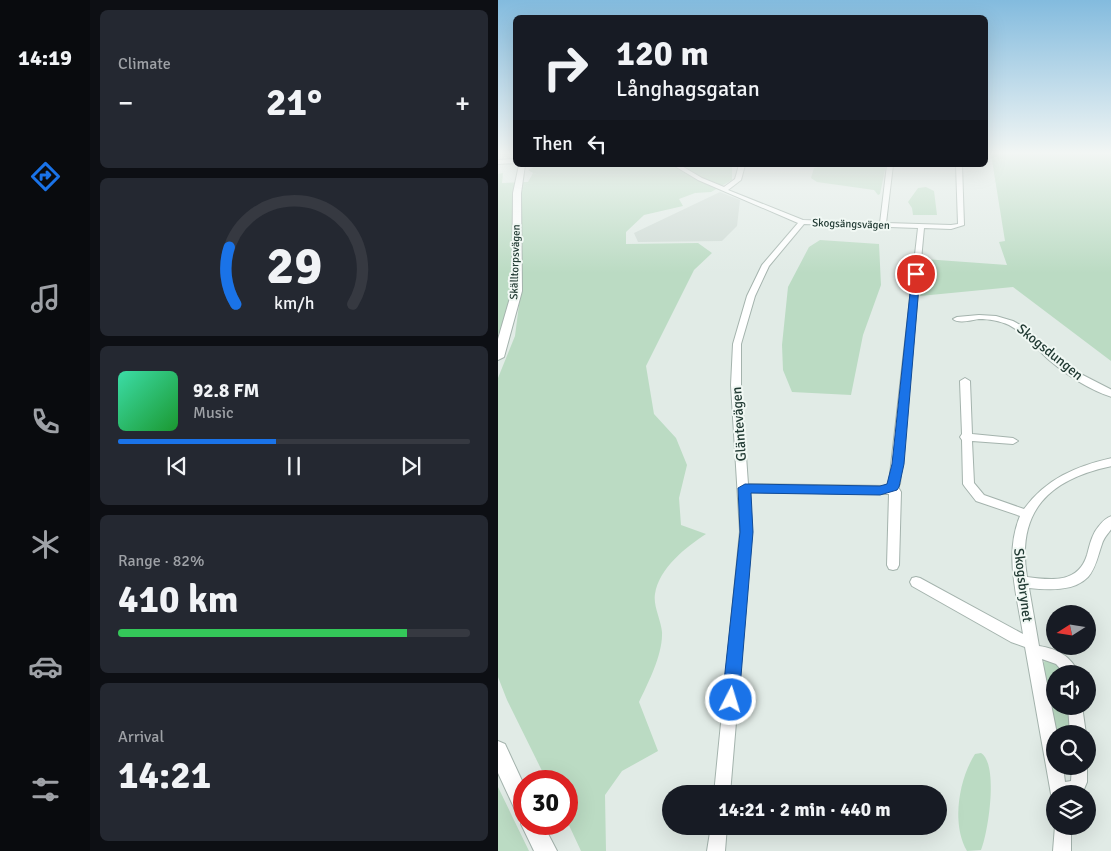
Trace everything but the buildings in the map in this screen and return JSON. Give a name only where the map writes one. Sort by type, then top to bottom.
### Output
[{"type":"street","name":"Skälltorpsvägen","points":[[498,357],[517,291],[517,194]]},
{"type":"street","name":"Skogsängsvägen","points":[[737,194],[802,222],[921,226],[961,225],[960,194]]},
{"type":"street","points":[[883,225],[885,194]]},
{"type":"street","name":"Gläntevägen","points":[[723,785],[746,532],[745,488],[738,430],[737,344],[751,296],[766,265],[802,222]]},
{"type":"street","points":[[893,565],[895,492],[892,487],[898,464],[921,226]]},
{"type":"street","name":"Skogsdungen","points":[[957,319],[978,316],[996,317],[1019,326],[1070,371],[1112,394]]},
{"type":"street","points":[[964,381],[967,475],[972,490],[980,498],[1026,514]]},
{"type":"street","points":[[965,436],[1012,441]]},
{"type":"street","name":"Skogsbrynet","points":[[1047,725],[1021,582],[1018,542],[1026,514],[1042,492],[1065,476],[1082,468],[1112,462]]},
{"type":"street","points":[[745,488],[880,491],[892,487]]},
{"type":"street","points":[[1021,582],[1063,583],[1081,575],[1089,565],[1097,537],[1112,520]]},
{"type":"street","name":"Skogsbrynet","points":[[916,582],[1032,646]]},
{"type":"street","points":[[1032,646],[1064,661],[1066,665]]},
{"type":"street","points":[[498,751],[513,783]]},
{"type":"street","points":[[538,835],[546,851]]},
{"type":"street","points":[[716,851],[718,835]]},
{"type":"street","points":[[1062,835],[1062,851]]},
{"type":"shaded area","points":[[716,194],[724,194],[740,200],[737,226],[722,241],[638,242],[634,233]]},
{"type":"green space","points":[[498,194],[693,194],[679,199],[683,206],[644,215],[626,232],[626,244],[698,243],[712,253],[694,270],[646,366],[654,414],[676,438],[687,465],[679,498],[681,525],[706,534],[674,559],[658,584],[655,599],[662,641],[654,668],[639,702],[658,751],[622,771],[605,795],[606,851],[581,851],[574,835],[578,835],[578,770],[542,770],[507,700],[498,677],[498,378],[515,336],[520,297],[506,316],[498,335]]},
{"type":"green space","points":[[914,194],[934,194],[937,215],[913,215],[912,208],[908,202]]},
{"type":"green space","points":[[997,194],[1111,194],[1111,361],[1013,287],[920,296],[924,259],[1007,265],[999,242],[1005,241]]},
{"type":"green space","points":[[820,240],[879,244],[881,285],[863,335],[851,395],[792,392],[783,370],[782,345],[788,287],[809,247]]},
{"type":"green space","points":[[1045,660],[1054,660],[1059,665],[1046,665],[1046,679],[1043,664]]},
{"type":"green space","points":[[1053,715],[1071,715],[1072,725],[1055,725]]},
{"type":"green space","points":[[981,753],[990,771],[989,815],[981,850],[967,851],[959,828],[959,802],[969,764],[975,754]]},
{"type":"green space","points":[[498,787],[513,818],[513,835],[521,835],[529,851],[498,851]]},
{"type":"route","points":[[731,700],[746,532],[745,488],[880,491],[889,490],[892,487],[898,464],[916,274]]}]
